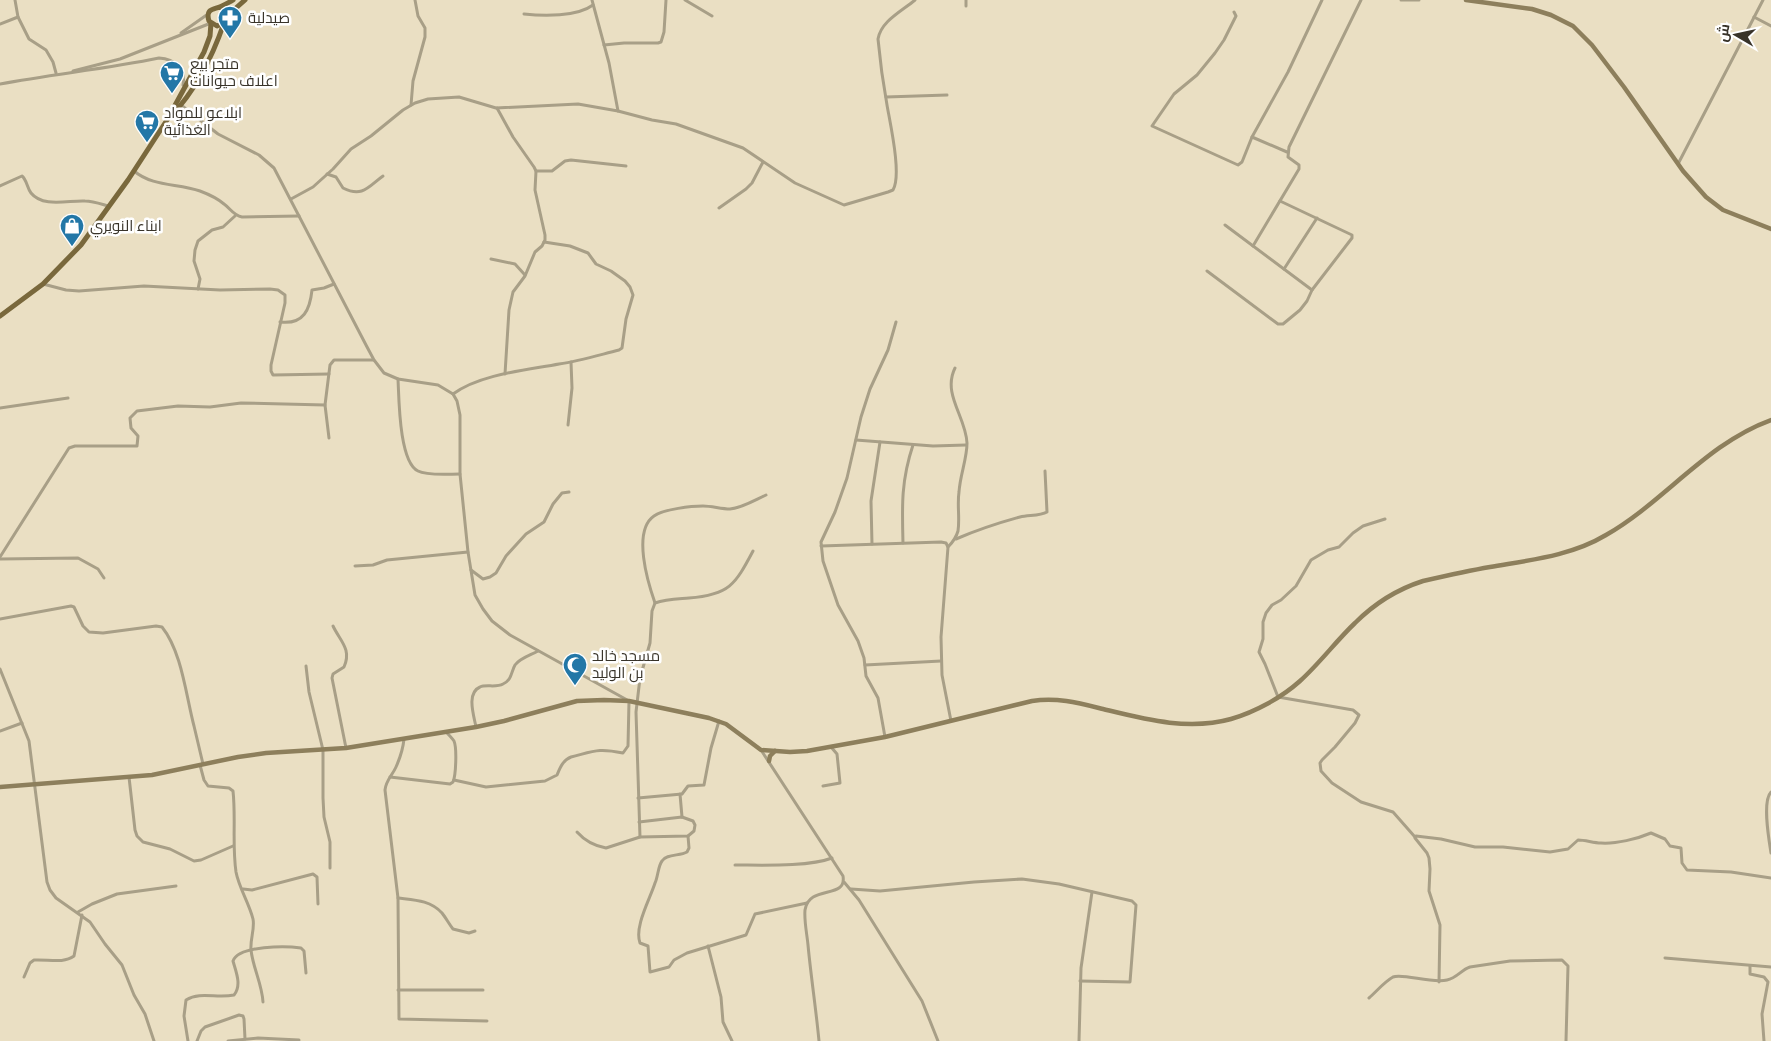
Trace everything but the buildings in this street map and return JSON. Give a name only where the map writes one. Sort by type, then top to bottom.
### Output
[{"type":"main road","points":[[224,23],[217,26],[211,23],[208,19],[208,14],[212,8],[220,7],[226,2],[233,0]]},
{"type":"main road","points":[[1,315],[43,284],[81,245],[134,171],[206,64],[227,16],[245,0]]},
{"type":"main road","points":[[220,7],[227,16]]},
{"type":"main road","points":[[177,105],[204,52],[210,36],[211,23]]},
{"type":"street","points":[[16,0],[18,17],[29,39],[46,50],[58,74]]},
{"type":"street","points":[[411,105],[413,81],[425,37],[425,28],[418,16],[415,0]]},
{"type":"street","points":[[592,0],[618,111]]},
{"type":"street","points":[[604,46],[624,43],[661,42],[664,32],[666,0]]},
{"type":"street","points":[[685,0],[712,16]]},
{"type":"street","points":[[290,199],[313,187],[351,149],[411,105],[428,99],[459,97],[496,108],[578,104],[687,127],[742,148],[795,183],[844,205],[893,190],[896,180],[894,143],[879,46],[879,32],[887,22],[915,0]]},
{"type":"street","points":[[966,0],[966,6]]},
{"type":"street","points":[[1234,12],[1236,15],[1222,42],[1197,75],[1174,94],[1152,126],[1238,166],[1242,162],[1252,137],[1288,72],[1322,0]]},
{"type":"street","points":[[1253,246],[1299,169],[1299,164],[1288,157],[1287,152],[1361,0]]},
{"type":"street","points":[[1401,0],[1419,0]]},
{"type":"street","points":[[1466,0],[1532,9],[1552,15],[1573,26],[1592,45],[1694,185],[1714,204],[1736,216],[1771,229]]},
{"type":"street","points":[[1678,164],[1763,0]]},
{"type":"street","points":[[524,14],[541,16],[573,12],[584,10],[593,5]]},
{"type":"street","points":[[176,36],[208,14]]},
{"type":"street","points":[[0,24],[18,17]]},
{"type":"street","points":[[1754,17],[1771,26]]},
{"type":"street","points":[[0,84],[58,74],[120,59],[211,23]]},
{"type":"street","points":[[58,74],[90,71],[167,58],[175,62],[182,71],[184,83],[177,105],[218,134],[259,155],[274,168],[374,360],[384,373],[398,379],[438,385],[453,394],[457,401],[460,415],[460,474],[470,570],[475,595],[492,620],[510,635],[629,701],[719,721],[740,733],[761,750],[840,870],[844,882],[851,889],[922,1001],[938,1041]]},
{"type":"street","points":[[886,97],[947,95]]},
{"type":"street","points":[[496,108],[536,170],[535,190],[545,235],[544,242],[535,252],[525,276],[513,292],[509,310],[505,374]]},
{"type":"street","points":[[1252,137],[1287,152]]},
{"type":"street","points":[[536,170],[552,171],[565,161],[571,160],[626,166]]},
{"type":"street","points":[[719,208],[752,183],[763,162]]},
{"type":"street","points":[[134,171],[146,179],[155,182],[200,191],[227,205],[235,216],[299,216]]},
{"type":"street","points":[[326,174],[336,177],[343,188],[362,192],[384,176]]},
{"type":"street","points":[[0,186],[22,176],[31,193],[39,198],[54,201],[85,201],[108,206]]},
{"type":"street","points":[[1207,271],[1280,324],[1300,310],[1312,290],[1352,238],[1352,235],[1280,201]]},
{"type":"street","points":[[198,289],[200,279],[194,261],[198,241],[212,230],[224,227],[235,216]]},
{"type":"street","points":[[1284,269],[1317,218]]},
{"type":"street","points":[[1225,225],[1312,290]]},
{"type":"street","points":[[453,394],[462,387],[523,369],[571,362],[621,350],[626,319],[633,295],[630,287],[611,271],[596,264],[588,253],[570,246],[544,242]]},
{"type":"street","points":[[491,260],[515,264],[525,276]]},
{"type":"street","points":[[43,284],[80,292],[144,286],[278,290],[285,295],[283,313],[270,371],[273,375],[329,374]]},
{"type":"street","points":[[280,322],[293,322],[301,317],[310,308],[312,290],[334,284]]},
{"type":"street","points":[[885,737],[878,698],[868,682],[864,671],[864,658],[858,641],[838,605],[823,562],[822,538],[835,512],[847,478],[870,389],[888,350],[896,322]]},
{"type":"street","points":[[329,438],[326,405],[330,365],[334,360],[374,360]]},
{"type":"street","points":[[568,425],[572,388],[571,362]]},
{"type":"street","points":[[955,368],[951,384],[952,396],[965,432],[967,453],[959,493],[959,521],[955,540]]},
{"type":"street","points":[[398,379],[400,421],[404,443],[412,466],[415,470],[423,473],[460,474]]},
{"type":"street","points":[[0,408],[68,398]]},
{"type":"street","points":[[0,558],[69,448],[75,446],[137,446],[138,436],[131,428],[130,418],[137,411],[178,406],[210,407],[241,403],[326,405]]},
{"type":"street","points":[[761,750],[807,751],[830,747],[885,737],[1023,703],[1047,699],[1072,701],[1156,722],[1198,723],[1230,719],[1278,697],[1300,681],[1355,622],[1401,589],[1423,581],[1561,554],[1588,545],[1633,517],[1733,438],[1752,427],[1771,420]]},
{"type":"street","points":[[856,440],[933,446],[966,445]]},
{"type":"street","points":[[872,544],[871,501],[880,442]]},
{"type":"street","points":[[903,543],[902,495],[913,445]]},
{"type":"street","points":[[951,721],[943,686],[941,631],[948,547],[955,540],[998,524],[1022,516],[1044,514],[1047,512],[1045,471]]},
{"type":"street","points":[[470,570],[483,579],[496,573],[506,556],[526,534],[544,522],[562,493],[569,492]]},
{"type":"street","points":[[640,838],[636,703],[642,666],[650,642],[652,611],[655,603],[643,554],[646,530],[653,516],[658,514],[690,507],[732,508],[766,495]]},
{"type":"street","points":[[1278,697],[1266,664],[1259,652],[1266,613],[1272,605],[1282,600],[1296,586],[1311,560],[1328,550],[1339,548],[1353,533],[1363,526],[1385,519]]},
{"type":"street","points":[[822,546],[941,542],[946,543],[948,547]]},
{"type":"street","points":[[655,603],[664,600],[710,596],[721,592],[732,586],[753,551]]},
{"type":"street","points":[[355,566],[373,565],[387,560],[468,552]]},
{"type":"street","points":[[0,558],[78,558],[98,569],[104,578]]},
{"type":"street","points":[[0,620],[71,606],[74,607],[83,626],[89,632],[103,633],[156,626],[162,627],[171,643],[181,672],[204,780],[208,786],[229,788],[233,791],[233,846],[237,875],[254,922],[251,950],[263,1002]]},
{"type":"street","points":[[333,626],[347,654],[344,667],[333,674],[332,678],[346,748]]},
{"type":"street","points":[[476,727],[472,702],[474,692],[479,687],[503,684],[512,676],[515,664],[521,659],[539,651]]},
{"type":"street","points":[[865,665],[942,660]]},
{"type":"street","points":[[306,666],[309,692],[323,750],[324,817],[330,842],[330,868]]},
{"type":"street","points":[[0,669],[29,741],[47,882],[50,890],[61,902],[90,922],[122,965],[134,996],[145,1014],[154,1041]]},
{"type":"street","points":[[1278,697],[1353,710],[1359,715],[1358,719],[1335,747],[1322,760],[1320,763],[1321,771],[1332,783],[1349,795],[1365,804],[1393,812],[1415,837],[1429,858],[1429,891],[1440,925],[1439,982]]},
{"type":"street","points":[[0,787],[152,775],[238,756],[346,748],[476,727],[577,701],[629,701]]},
{"type":"street","points":[[454,780],[486,787],[545,781],[557,775],[561,765],[567,758],[596,750],[614,750],[623,753],[628,746],[629,701]]},
{"type":"street","points":[[638,798],[680,794],[688,786],[704,785],[711,748],[719,721]]},
{"type":"street","points":[[0,731],[22,723]]},
{"type":"street","points":[[390,777],[450,784],[454,780],[455,742],[446,732]]},
{"type":"street","points":[[404,739],[396,768],[385,790],[398,898],[398,1016],[400,1020],[487,1020]]},
{"type":"street","points":[[822,786],[840,783],[837,754],[830,747]]},
{"type":"street","points":[[769,761],[770,756],[775,751]]},
{"type":"street","points":[[129,776],[134,824],[138,836],[143,842],[170,849],[190,860],[198,861],[233,846]]},
{"type":"street","points":[[1771,792],[1767,798],[1767,817],[1771,853]]},
{"type":"street","points":[[680,794],[682,818]]},
{"type":"street","points":[[578,832],[583,839],[606,848],[640,838],[688,836],[694,831],[695,825],[693,821],[682,818],[639,822]]},
{"type":"street","points":[[1415,837],[1441,839],[1475,847],[1503,847],[1550,852],[1568,849],[1578,840],[1612,844],[1618,841],[1638,839],[1651,833],[1665,839],[1670,846],[1681,848],[1682,863],[1687,870],[1731,872],[1771,878]]},
{"type":"street","points":[[688,836],[689,848],[687,852],[666,858],[661,863],[640,925],[638,939],[640,943],[648,946],[650,972],[669,967],[674,960],[687,953],[748,934],[750,922],[755,914],[807,903],[817,894],[842,887],[844,882]]},
{"type":"street","points":[[735,865],[779,865],[824,861],[832,858]]},
{"type":"street","points":[[242,888],[252,890],[313,874],[317,877],[318,904]]},
{"type":"street","points":[[851,889],[880,891],[974,882],[1022,880],[1058,884],[1128,899],[1136,905],[1131,979],[1128,982],[1080,981]]},
{"type":"street","points":[[78,912],[117,894],[176,886]]},
{"type":"street","points":[[1079,1041],[1080,981],[1092,892]]},
{"type":"street","points":[[398,898],[422,901],[434,906],[443,914],[453,929],[469,933],[475,931]]},
{"type":"street","points":[[807,903],[805,915],[820,1041]]},
{"type":"street","points":[[24,977],[30,963],[34,960],[60,961],[71,959],[74,956],[82,915]]},
{"type":"street","points":[[708,946],[721,997],[723,1022],[732,1041]]},
{"type":"street","points":[[188,1041],[184,1016],[186,1000],[200,994],[216,997],[234,995],[238,988],[238,979],[234,958],[251,950],[273,947],[301,948],[304,951],[306,974]]},
{"type":"street","points":[[1665,958],[1771,967]]},
{"type":"street","points":[[1369,998],[1393,977],[1397,976],[1439,982],[1455,978],[1470,967],[1510,961],[1562,960],[1568,966],[1566,1041]]},
{"type":"street","points":[[1750,966],[1750,974],[1764,977],[1768,982],[1762,1014],[1764,1041]]},
{"type":"street","points":[[398,990],[484,990]]},
{"type":"street","points":[[197,1041],[205,1027],[239,1015],[243,1016],[244,1019],[246,1039]]},
{"type":"street","points":[[228,1041],[246,1039],[299,1040]]},
{"type":"place","name":"صيدلية","points":[[230,39]]},
{"type":"place","name":"متجر بيع اعلاف حيوانات","points":[[172,94]]},
{"type":"place","name":"ابلاعو للمواد الغذائية","points":[[147,143]]},
{"type":"place","name":"ابناء النويري","points":[[72,247]]},
{"type":"place","name":"مسجد خالد بن الوليد","points":[[575,686]]}]
